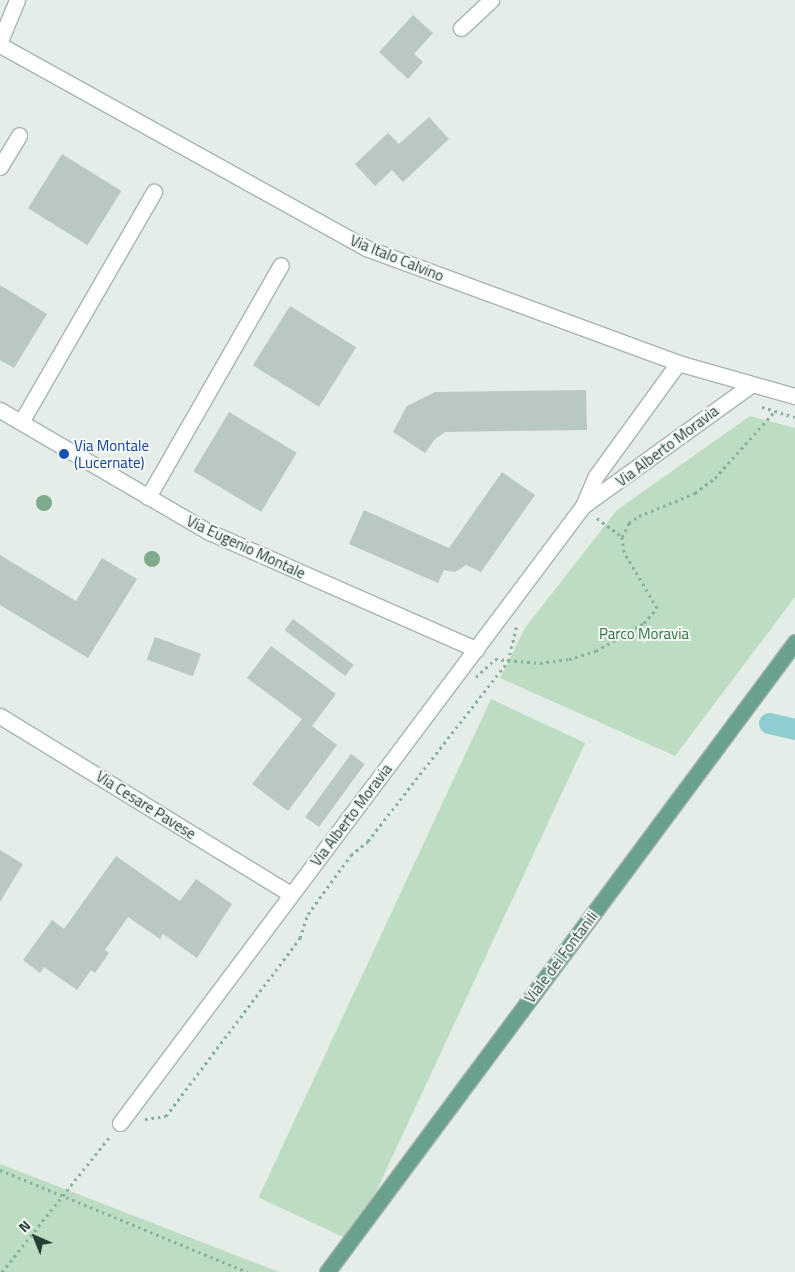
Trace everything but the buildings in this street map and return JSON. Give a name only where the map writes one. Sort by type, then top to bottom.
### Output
[{"type":"main road","name":"Viale dei Fontanili","points":[[327,1272],[795,642]]},
{"type":"street","points":[[0,43],[17,0]]},
{"type":"street","points":[[461,28],[491,0]]},
{"type":"street","name":"Via Italo Calvino","points":[[0,43],[366,248],[678,363],[795,396]]},
{"type":"street","points":[[0,167],[19,135]]},
{"type":"street","points":[[21,422],[154,192]]},
{"type":"street","points":[[148,497],[281,265]]},
{"type":"street","name":"Via Alberto Moravia","points":[[120,1123],[583,506],[596,476],[678,363]]},
{"type":"street","name":"Via Alberto Moravia","points":[[583,506],[751,385]]},
{"type":"street","name":"Via Eugenio Montale","points":[[0,410],[209,532],[476,649]]},
{"type":"street","name":"Via Cesare Pavese","points":[[0,716],[291,894]]},
{"type":"path","points":[[459,671],[479,678],[495,659],[540,663],[569,659],[596,651],[644,624],[657,608],[624,552],[622,537],[629,523],[639,516],[696,493],[715,478],[775,411]]},
{"type":"path","points":[[583,506],[622,537]]},
{"type":"path","points":[[592,526],[602,512]]},
{"type":"path","points":[[2,1272],[120,1123],[166,1116],[300,938],[308,914],[351,855],[368,841],[508,661],[515,628],[521,620]]},
{"type":"path","points":[[0,1170],[248,1272]]},
{"type":"green space","name":"Parco Moravia","points":[[750,416],[795,428],[795,597],[675,756],[500,678],[525,628],[617,510]]},
{"type":"green space","points":[[491,699],[585,743],[353,1241],[259,1197]]},
{"type":"green space","points":[[0,1164],[279,1272],[0,1272]]},
{"type":"waterway","points":[[769,723],[795,729]]},
{"type":"place","name":"Via Montale (Lucernate)","points":[[64,454]]}]
